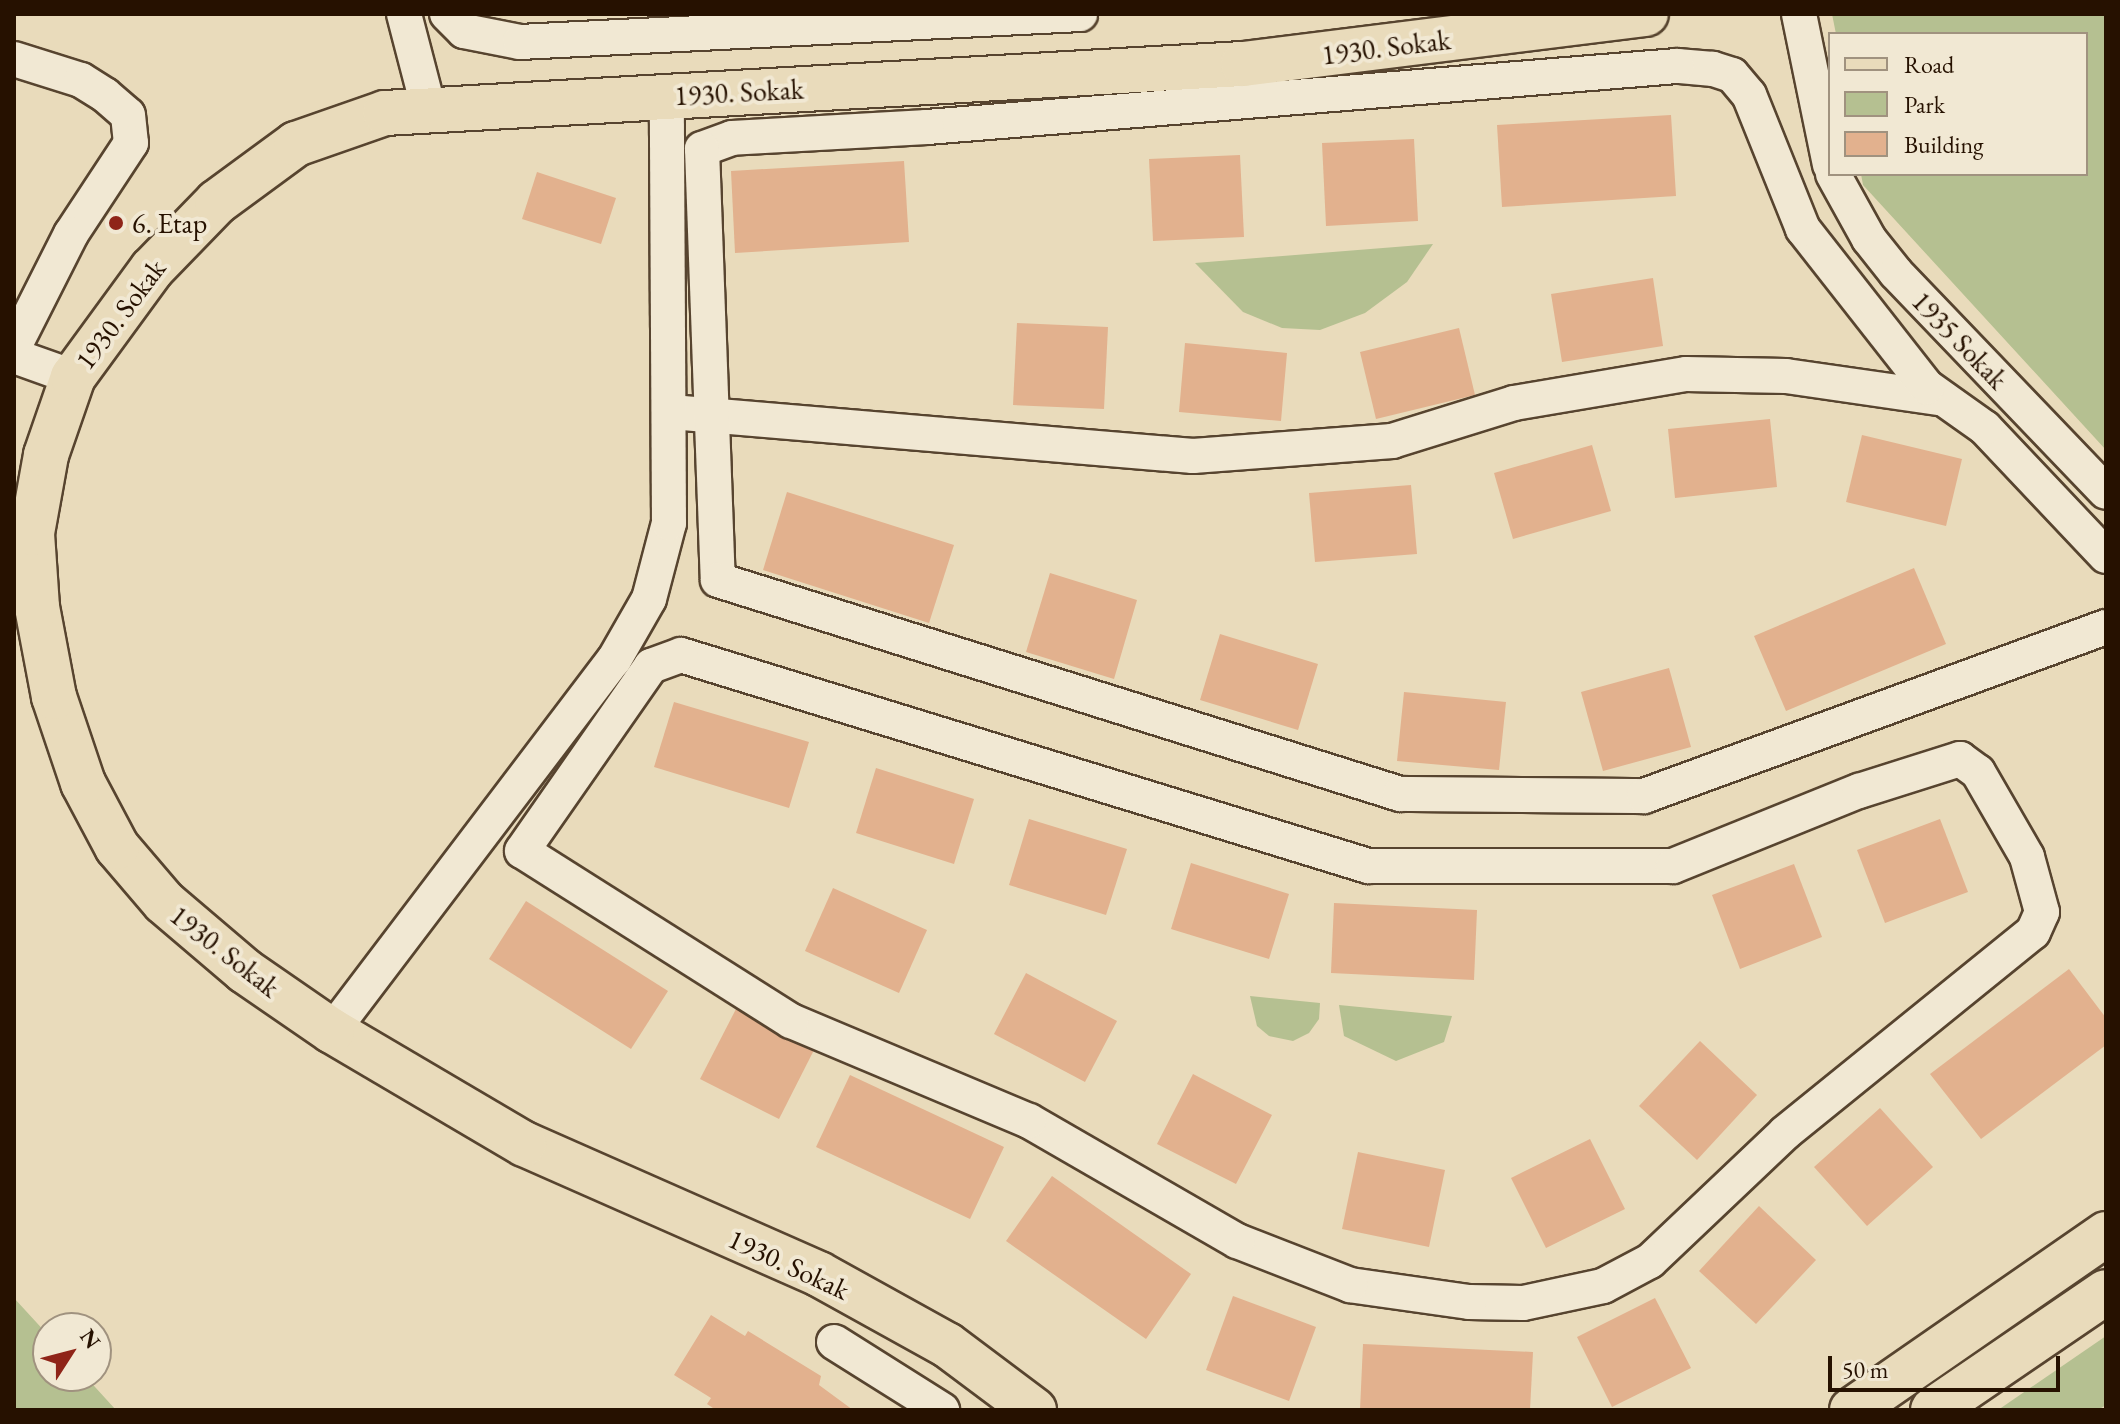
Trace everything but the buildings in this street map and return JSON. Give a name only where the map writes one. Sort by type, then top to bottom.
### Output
[{"type":"main road","name":"1930. Sokak","points":[[1011,1403],[947,1345],[819,1274],[524,1144],[332,1031],[245,971],[164,902],[117,847],[83,783],[54,697],[37,607],[32,533],[46,455],[73,377],[152,269],[217,202],[296,144],[385,113],[1243,64],[1646,14]]},
{"type":"main road","points":[[1852,1410],[2106,1234]]},
{"type":"main road","points":[[1933,1410],[2106,1292]]},
{"type":"street","points":[[404,14],[429,110]]},
{"type":"street","points":[[447,14],[464,31],[520,42],[1080,14]]},
{"type":"street","points":[[1799,14],[1828,155]]},
{"type":"street","points":[[14,59],[81,80],[105,95],[128,115],[131,143],[71,234],[14,347]]},
{"type":"street","points":[[2106,556],[1985,428],[1939,398],[1803,229],[1749,95],[1732,75],[1677,66],[927,127],[732,138],[702,149],[718,580],[1400,794],[1644,796],[2106,627]]},
{"type":"street","points":[[332,1031],[614,660],[649,599],[669,523],[671,412],[667,96]]},
{"type":"street","name":"1935 Sokak","points":[[1834,176],[1869,239],[1896,273],[2106,492]]},
{"type":"street","points":[[14,356],[73,377]]},
{"type":"street","points":[[671,412],[1193,456],[1392,441],[1514,403],[1686,374],[1786,376],[1939,398]]},
{"type":"street","points":[[488,826],[522,851],[791,1021],[1029,1121],[1237,1241],[1350,1285],[1469,1302],[1557,1299],[1603,1286],[1650,1261],[1785,1133],[2033,932],[2042,912],[2027,857],[1978,772],[1960,759],[1859,791],[1673,866],[1368,866],[681,655],[651,666],[522,851]]},
{"type":"street","points":[[834,1342],[942,1410]]},
{"type":"green space","points":[[1832,14],[2106,14],[2106,450],[1863,185],[1861,176],[2088,176],[2088,32],[1836,32]]},
{"type":"green space","points":[[1433,244],[1407,282],[1365,313],[1320,330],[1282,328],[1243,312],[1195,263]]},
{"type":"green space","points":[[1250,996],[1320,1003],[1319,1019],[1309,1033],[1293,1041],[1269,1036],[1257,1026]]},
{"type":"green space","points":[[1339,1005],[1452,1016],[1444,1042],[1396,1061],[1344,1036]]},
{"type":"green space","points":[[14,1298],[32,1318],[32,1392],[100,1392],[116,1410],[14,1410]]},
{"type":"green space","points":[[2106,1336],[2106,1405],[2098,1410],[1998,1410]]},
{"type":"place","name":"6. Etap","points":[[116,223]]}]
